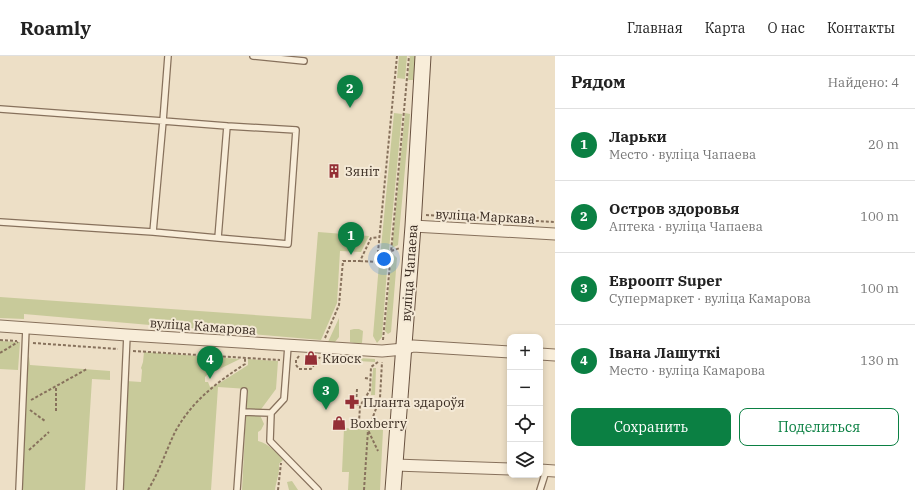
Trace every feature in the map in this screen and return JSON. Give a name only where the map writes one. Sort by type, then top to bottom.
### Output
[{"type":"main road","name":"вуліца Чапаева","points":[[393,490],[413,226],[423,56]]},
{"type":"street","name":"вуліца Маркава","points":[[413,226],[555,234]]},
{"type":"street","name":"вуліца Камарова","points":[[0,326],[382,351],[404,349],[414,346],[507,352]]},
{"type":"street","points":[[543,354],[555,355]]},
{"type":"street","points":[[395,465],[507,469]]},
{"type":"lane","points":[[153,232],[168,56]]},
{"type":"lane","points":[[253,56],[304,61]]},
{"type":"lane","points":[[0,109],[296,130],[288,244],[153,232],[0,222]]},
{"type":"lane","points":[[218,238],[227,126]]},
{"type":"lane","points":[[19,490],[26,328]]},
{"type":"lane","points":[[120,490],[127,335]]},
{"type":"lane","points":[[288,346],[284,399],[271,413],[270,441],[281,454],[318,490]]},
{"type":"lane","points":[[237,490],[244,390]]},
{"type":"lane","points":[[243,412],[271,413]]},
{"type":"lane","points":[[540,490],[547,471]]},
{"type":"path","points":[[377,262],[397,56]]},
{"type":"path","points":[[383,345],[409,56]]},
{"type":"path","points":[[422,215],[555,222]]},
{"type":"path","points":[[360,261],[371,238],[380,237]]},
{"type":"path","points":[[324,341],[339,304],[343,261],[377,262],[391,251]]},
{"type":"path","points":[[0,340],[18,342],[0,353]]},
{"type":"path","points":[[30,342],[122,350]]},
{"type":"path","points":[[130,350],[280,360]]},
{"type":"path","points":[[296,360],[296,365],[300,369],[311,369],[322,354]]},
{"type":"path","points":[[148,490],[176,432],[188,412],[212,386],[245,364],[245,358]]},
{"type":"path","points":[[364,490],[368,430],[380,398],[382,359],[371,367],[370,390],[360,406],[358,414],[358,422],[368,430],[378,452]]},
{"type":"path","points":[[45,421],[23,404],[88,369]]},
{"type":"path","points":[[365,378],[370,379]]},
{"type":"path","points":[[56,386],[56,411]]},
{"type":"path","points":[[357,389],[356,404],[360,406]]},
{"type":"path","points":[[20,457],[49,432]]},
{"type":"path","points":[[278,490],[281,454]]},
{"type":"green space","points":[[399,56],[407,56],[405,79],[397,78]]},
{"type":"green space","points":[[410,56],[416,56],[413,80],[408,80]]},
{"type":"green space","points":[[394,113],[402,114],[389,250],[380,258]]},
{"type":"green space","points":[[405,113],[410,114],[398,245],[392,248]]},
{"type":"green space","points":[[318,232],[369,236],[361,252],[340,251],[337,303],[321,340],[24,314],[24,319],[0,318],[0,297],[311,319]]},
{"type":"green space","points":[[392,253],[397,258],[391,332],[388,334],[385,331]]},
{"type":"green space","points":[[388,256],[382,337],[377,343],[373,336],[379,264]]},
{"type":"green space","points":[[339,318],[339,337],[335,342],[328,342]]},
{"type":"green space","points":[[354,329],[363,331],[362,343],[359,344],[350,342],[350,330]]},
{"type":"green space","points":[[0,341],[20,342],[18,370],[0,369]]},
{"type":"green space","points":[[144,352],[240,359],[207,375],[205,377],[205,382],[208,382],[210,387],[215,386],[248,365],[248,359],[278,361],[276,389],[259,412],[246,411],[248,389],[218,387],[211,490],[122,490],[126,381],[141,382],[141,368]]},
{"type":"green space","points":[[25,355],[29,357],[30,365],[110,371],[110,380],[92,379],[85,490],[21,490]]},
{"type":"green space","points":[[326,356],[375,359],[375,362],[322,359]]},
{"type":"green space","points":[[373,368],[376,368],[375,395],[371,395]]},
{"type":"green space","points":[[246,413],[260,415],[264,424],[258,432],[258,441],[269,446],[283,460],[279,464],[275,490],[242,490]]},
{"type":"green space","points":[[344,428],[383,430],[380,490],[348,490],[349,472],[342,472]]},
{"type":"green space","points":[[292,481],[298,490],[289,490],[287,482]]},
{"type":"place","name":"Остров здоровья","points":[[350,108]]},
{"type":"place","name":"Зяніт","points":[[334,171]]},
{"type":"place","name":"Ларьки","points":[[351,255]]},
{"type":"place","name":"Киоск","points":[[311,358]]},
{"type":"place","name":"Івана Лашуткі","points":[[210,379]]},
{"type":"place","name":"Планта здароўя","points":[[352,402]]},
{"type":"place","name":"Евроопт Super","points":[[326,410]]},
{"type":"place","name":"Boxberry","points":[[339,423]]}]
